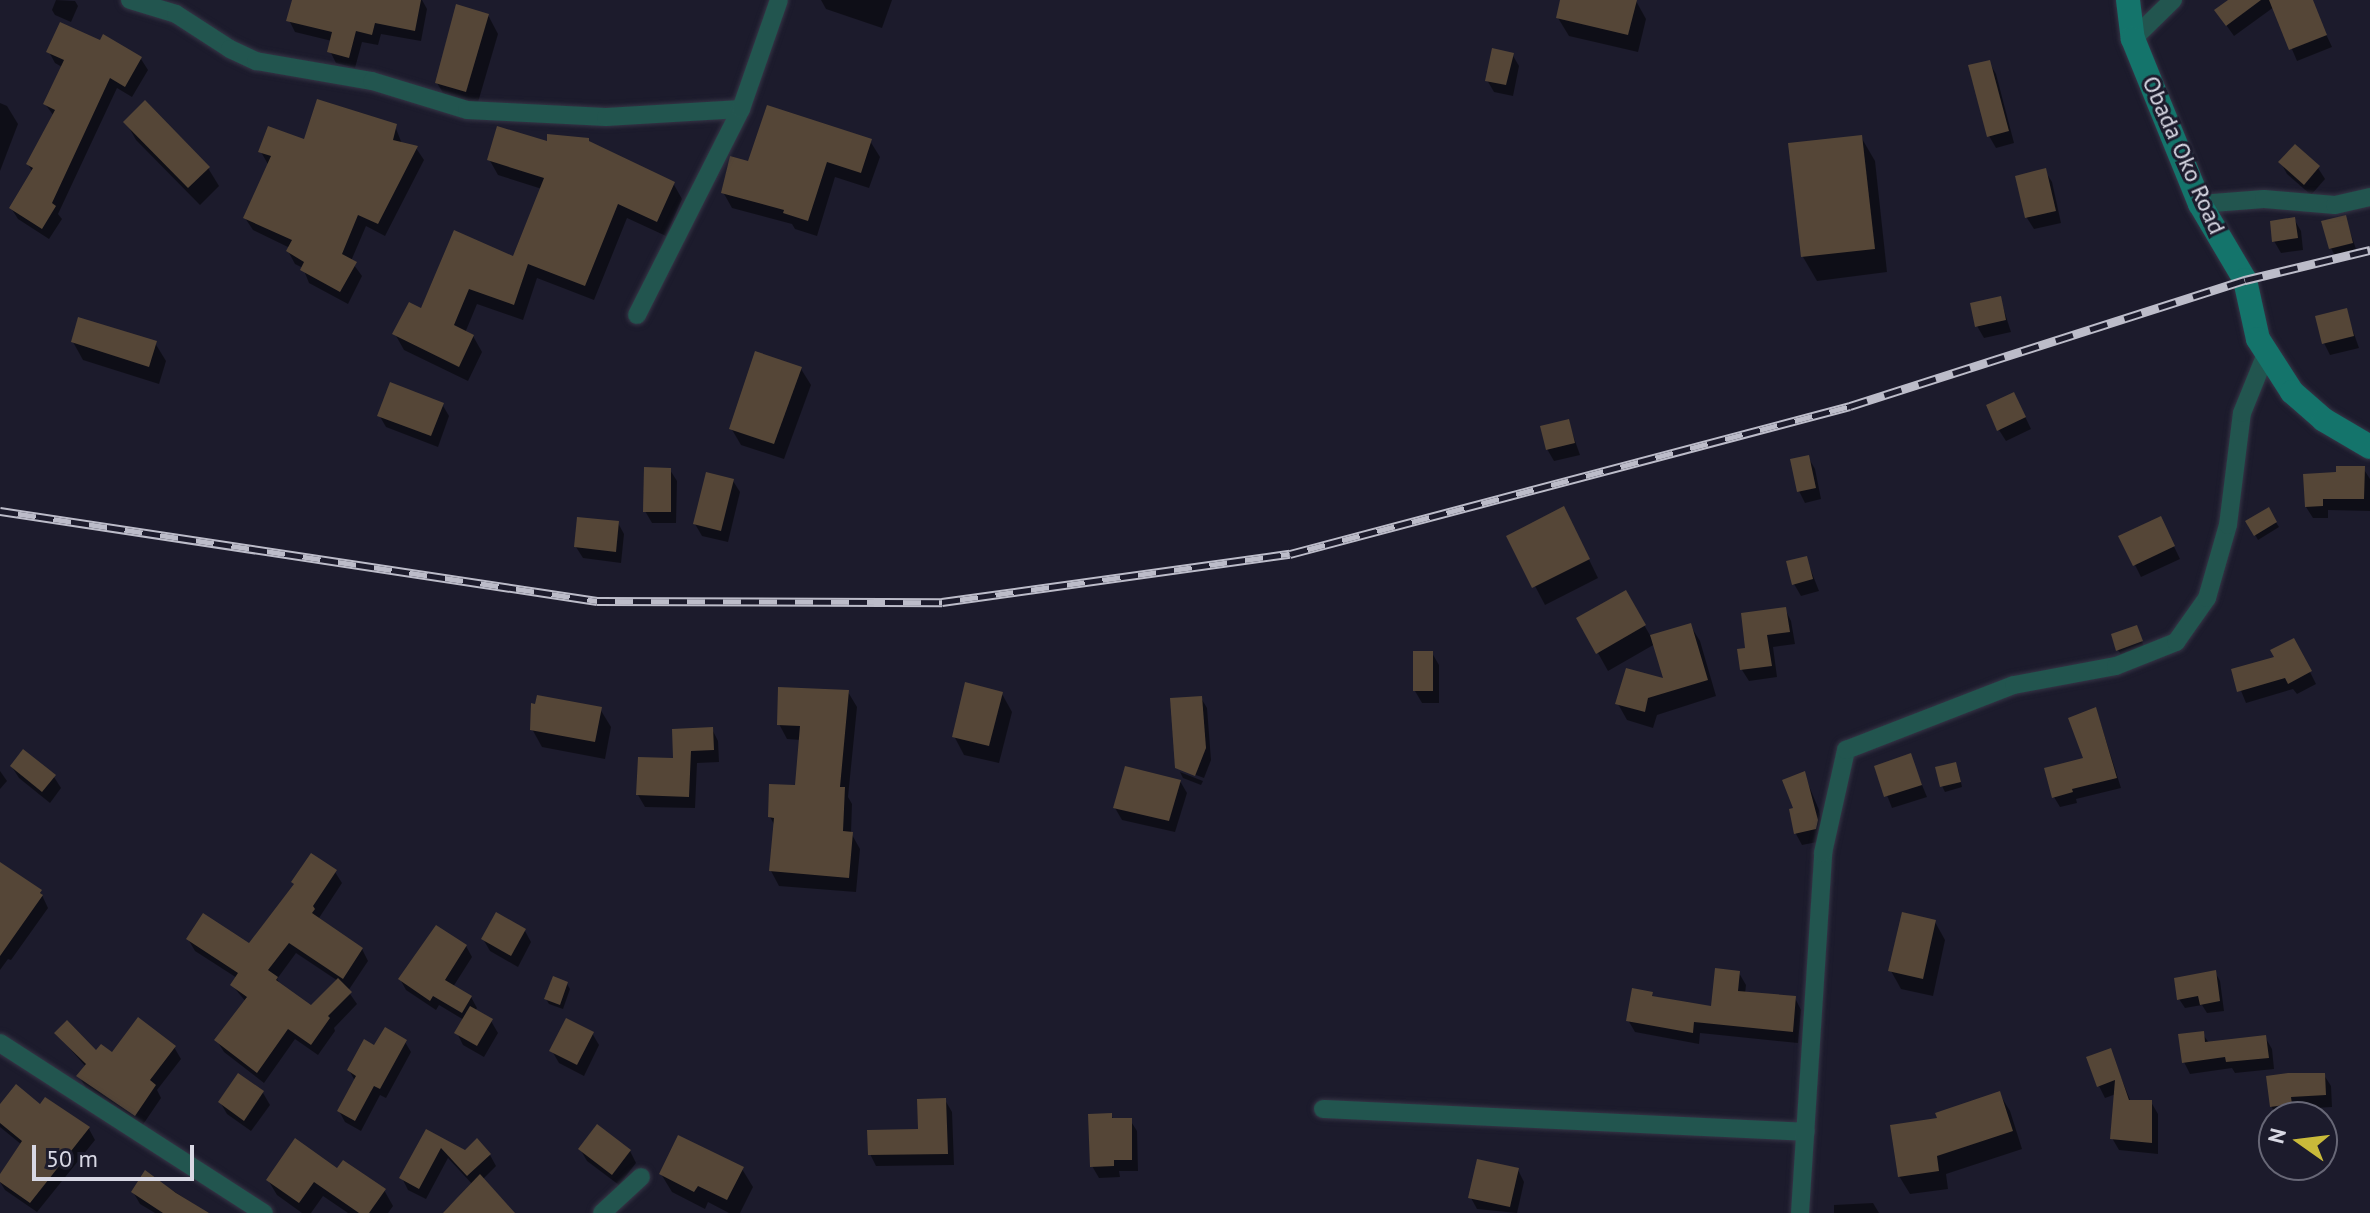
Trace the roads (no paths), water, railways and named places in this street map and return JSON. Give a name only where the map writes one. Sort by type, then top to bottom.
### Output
[{"type":"main road","name":"Obada Oko Road","points":[[2128,0],[2133,39],[2200,204],[2245,280],[2258,339],[2266,354],[2292,392],[2324,420],[2370,447]]},
{"type":"street","points":[[130,0],[176,14],[230,49],[256,61],[372,81],[467,110],[606,117],[741,109]]},
{"type":"street","points":[[637,315],[741,109],[779,0]]},
{"type":"street","points":[[2133,39],[2173,0]]},
{"type":"street","points":[[2200,204],[2264,199],[2335,205],[2370,197]]},
{"type":"street","points":[[1800,1213],[1823,853],[1846,750],[2014,685],[2116,666],[2176,642],[2207,598],[2228,525],[2242,413],[2266,354]]},
{"type":"street","points":[[0,1043],[254,1211]]},
{"type":"street","points":[[1323,1109],[1805,1132]]},
{"type":"street","points":[[602,1213],[641,1177]]},
{"type":"railway","points":[[0,511],[597,601],[942,602],[1290,554],[1850,406],[2245,280],[2370,250]]}]
